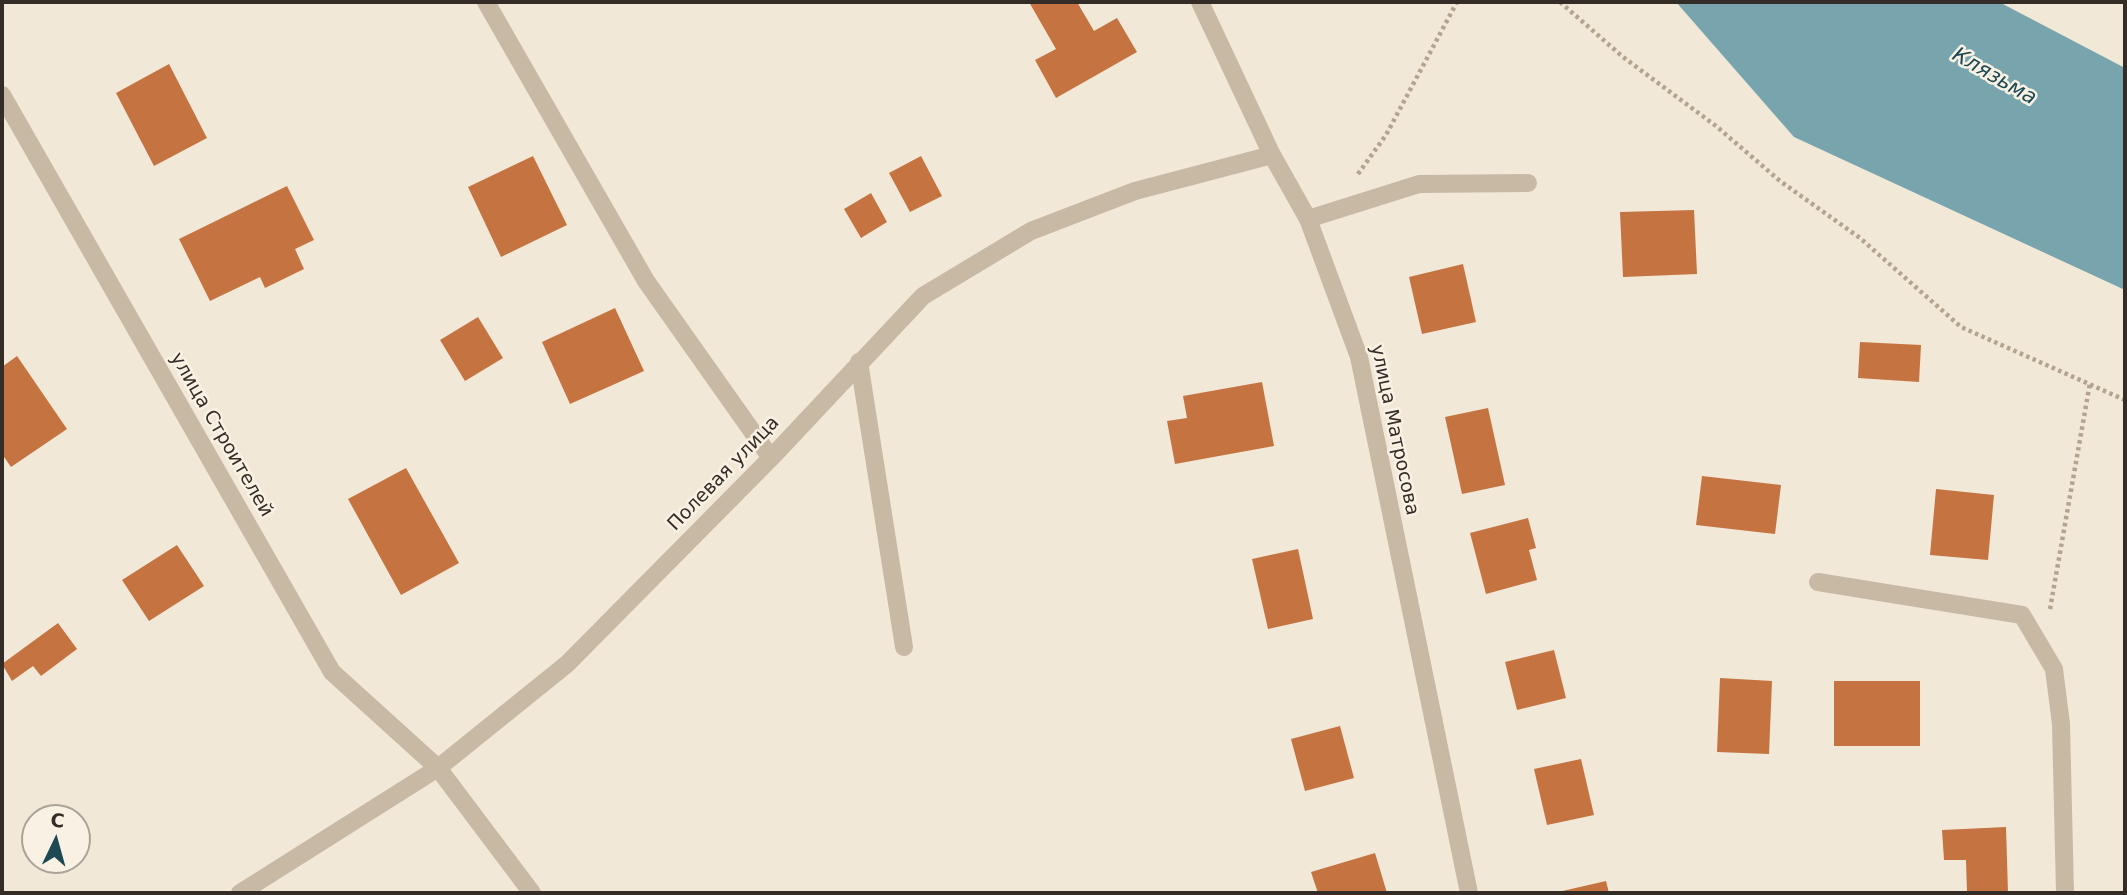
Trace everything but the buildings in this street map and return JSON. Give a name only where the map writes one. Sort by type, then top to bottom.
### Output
[{"type":"street","points":[[486,2],[646,281],[771,458]]},
{"type":"street","name":"улица Матросова","points":[[1199,2],[1272,155],[1308,219],[1359,357],[1469,893]]},
{"type":"street","name":"улица Строителей","points":[[2,95],[332,671],[438,768],[532,893]]},
{"type":"street","name":"Полевая улица","points":[[240,893],[438,768],[566,664],[771,458],[923,296],[1031,231],[1135,191],[1272,155]]},
{"type":"street","points":[[1308,219],[1419,184],[1528,183]]},
{"type":"street","points":[[859,362],[904,647]]},
{"type":"street","points":[[1818,582],[2022,615],[2054,669],[2060,724],[2065,893]]},
{"type":"path","points":[[1354,178],[1386,135],[1457,2]]},
{"type":"path","points":[[1560,2],[1623,57],[1716,126],[1780,181],[1860,238],[1961,327],[2125,400]]},
{"type":"path","points":[[2043,650],[2090,383]]},
{"type":"water","name":"Клязьма","points":[[1676,2],[1999,2],[2125,68],[2125,290],[1794,137]]}]
